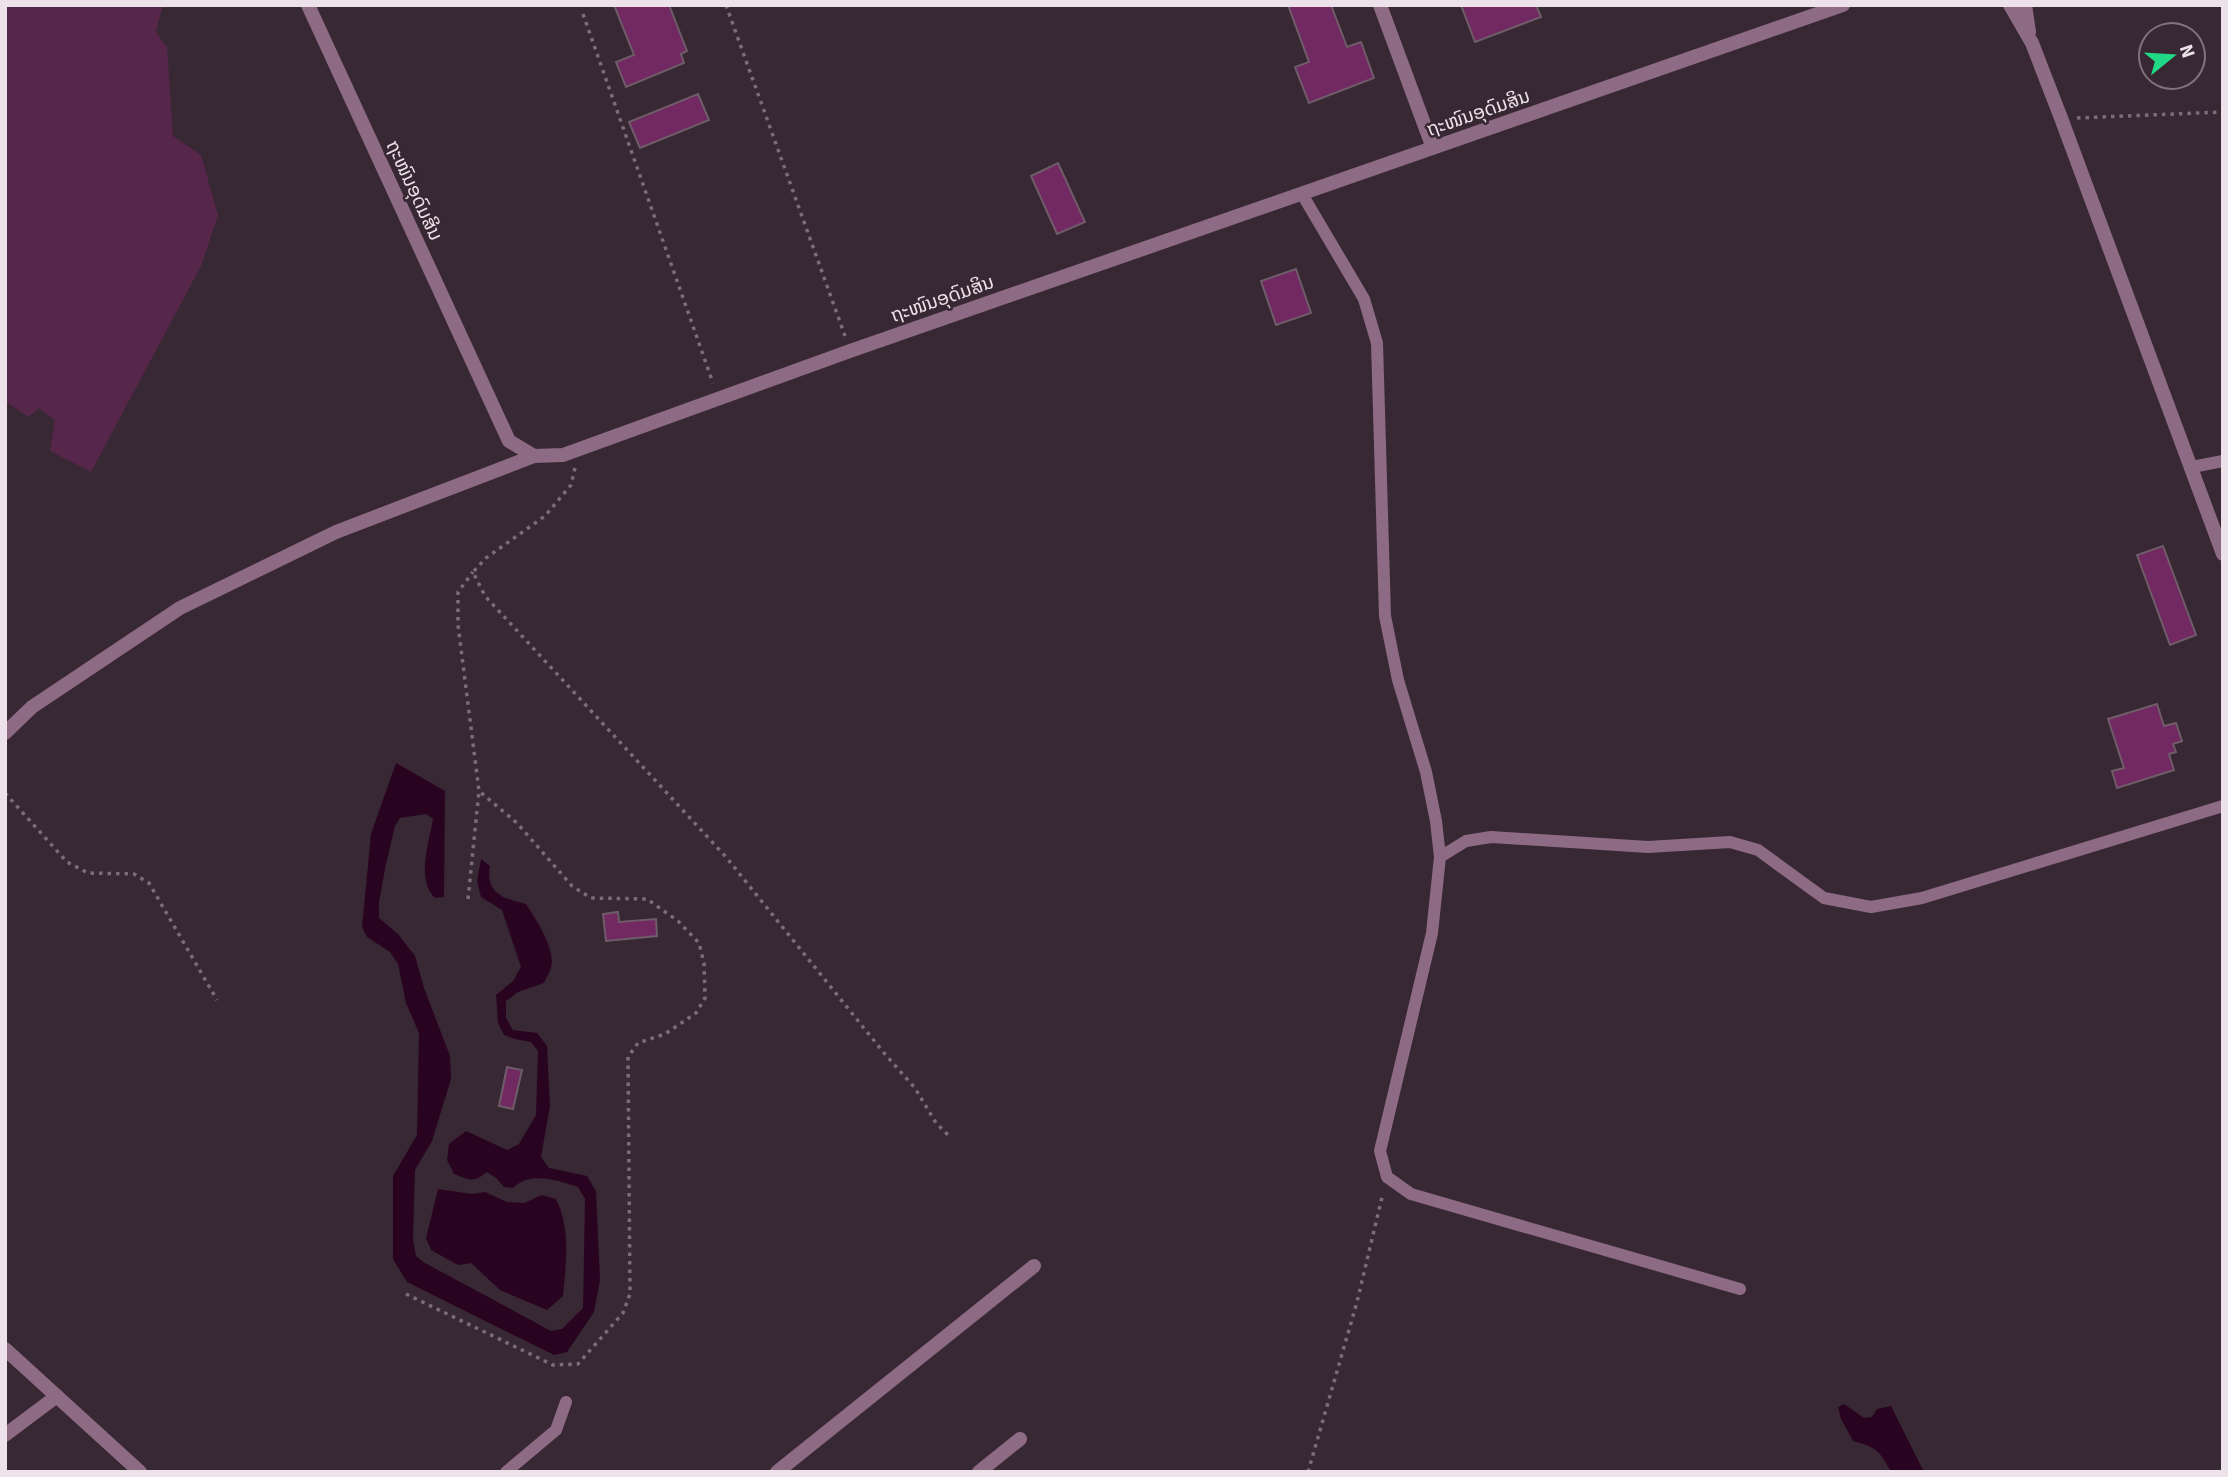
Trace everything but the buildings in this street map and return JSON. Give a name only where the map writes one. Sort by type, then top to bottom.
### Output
[{"type":"street","name":"ຖະໜົນອຸດົມສິນ","points":[[309,5],[509,441],[534,456],[563,455],[850,351],[1843,5]]},
{"type":"street","points":[[1380,5],[1433,148]]},
{"type":"street","points":[[2010,5],[2032,43],[2223,554]]},
{"type":"street","points":[[2025,5],[2032,43]]},
{"type":"street","points":[[5,733],[32,707],[180,608],[336,532],[534,456]]},
{"type":"street","points":[[777,1472],[1034,1266]]},
{"type":"street","points":[[5,1349],[139,1472]]},
{"type":"street","points":[[5,1435],[57,1396]]},
{"type":"street","points":[[979,1472],[1020,1439]]},
{"type":"lane","points":[[1302,194],[1364,299],[1377,343],[1385,616],[1398,680],[1426,772],[1440,857],[1432,933],[1380,1151],[1387,1177],[1411,1194],[1740,1289]]},
{"type":"lane","points":[[2192,467],[2223,461]]},
{"type":"lane","points":[[1440,857],[1466,841],[1491,837],[1648,848],[1730,842],[1758,850],[1824,898],[1871,906],[1922,898],[2223,806]]},
{"type":"lane","points":[[506,1472],[556,1430],[566,1402]]},
{"type":"path","points":[[726,5],[850,351]]},
{"type":"path","points":[[583,15],[719,398]]},
{"type":"path","points":[[2061,118],[2223,112]]},
{"type":"path","points":[[468,899],[479,791],[458,625],[458,592],[486,558],[545,516],[571,485],[580,449]]},
{"type":"path","points":[[473,572],[485,596],[726,857],[915,1088],[936,1123],[948,1135]]},
{"type":"path","points":[[406,1294],[553,1365],[578,1364],[623,1312],[630,1294],[628,1057],[638,1043],[665,1034],[696,1013],[705,998],[704,963],[699,943],[678,921],[647,899],[591,898],[572,886],[517,823],[479,791]]},
{"type":"path","points":[[5,793],[67,862],[88,873],[134,874],[149,883],[217,1000]]},
{"type":"path","points":[[1308,1472],[1357,1302],[1387,1177]]},
{"type":"shaded area","points":[[5,5],[163,5],[156,32],[167,47],[173,136],[201,155],[218,215],[201,266],[91,472],[50,451],[55,420],[39,408],[28,417],[5,401]]},
{"type":"shaded area","points":[[396,763],[445,791],[444,897],[435,898],[426,881],[425,861],[433,819],[426,814],[400,818],[395,826],[379,902],[379,918],[398,934],[415,956],[450,1056],[451,1079],[432,1141],[415,1170],[413,1240],[416,1256],[551,1331],[562,1329],[583,1308],[585,1199],[578,1187],[536,1178],[513,1188],[504,1187],[487,1172],[471,1179],[454,1174],[447,1160],[449,1144],[466,1131],[507,1150],[519,1144],[536,1115],[538,1051],[531,1042],[504,1035],[498,1023],[496,995],[513,981],[521,967],[502,910],[481,897],[477,881],[481,859],[490,866],[490,883],[493,889],[510,900],[526,904],[544,934],[552,960],[544,983],[518,992],[506,1001],[506,1018],[513,1030],[537,1033],[547,1046],[550,1106],[541,1157],[549,1168],[587,1176],[596,1191],[600,1280],[594,1312],[567,1352],[554,1355],[407,1282],[393,1259],[393,1176],[417,1135],[419,1033],[406,1003],[398,964],[390,952],[367,937],[362,927],[371,834]]},
{"type":"shaded area","points":[[438,1189],[472,1194],[485,1192],[507,1202],[524,1203],[542,1195],[556,1199],[566,1234],[563,1296],[547,1310],[500,1290],[471,1263],[458,1265],[431,1250],[426,1238]]},
{"type":"shaded area","points":[[1844,1404],[1864,1418],[1872,1417],[1877,1409],[1891,1406],[1924,1472],[1891,1472],[1876,1451],[1853,1441],[1838,1407]]}]
